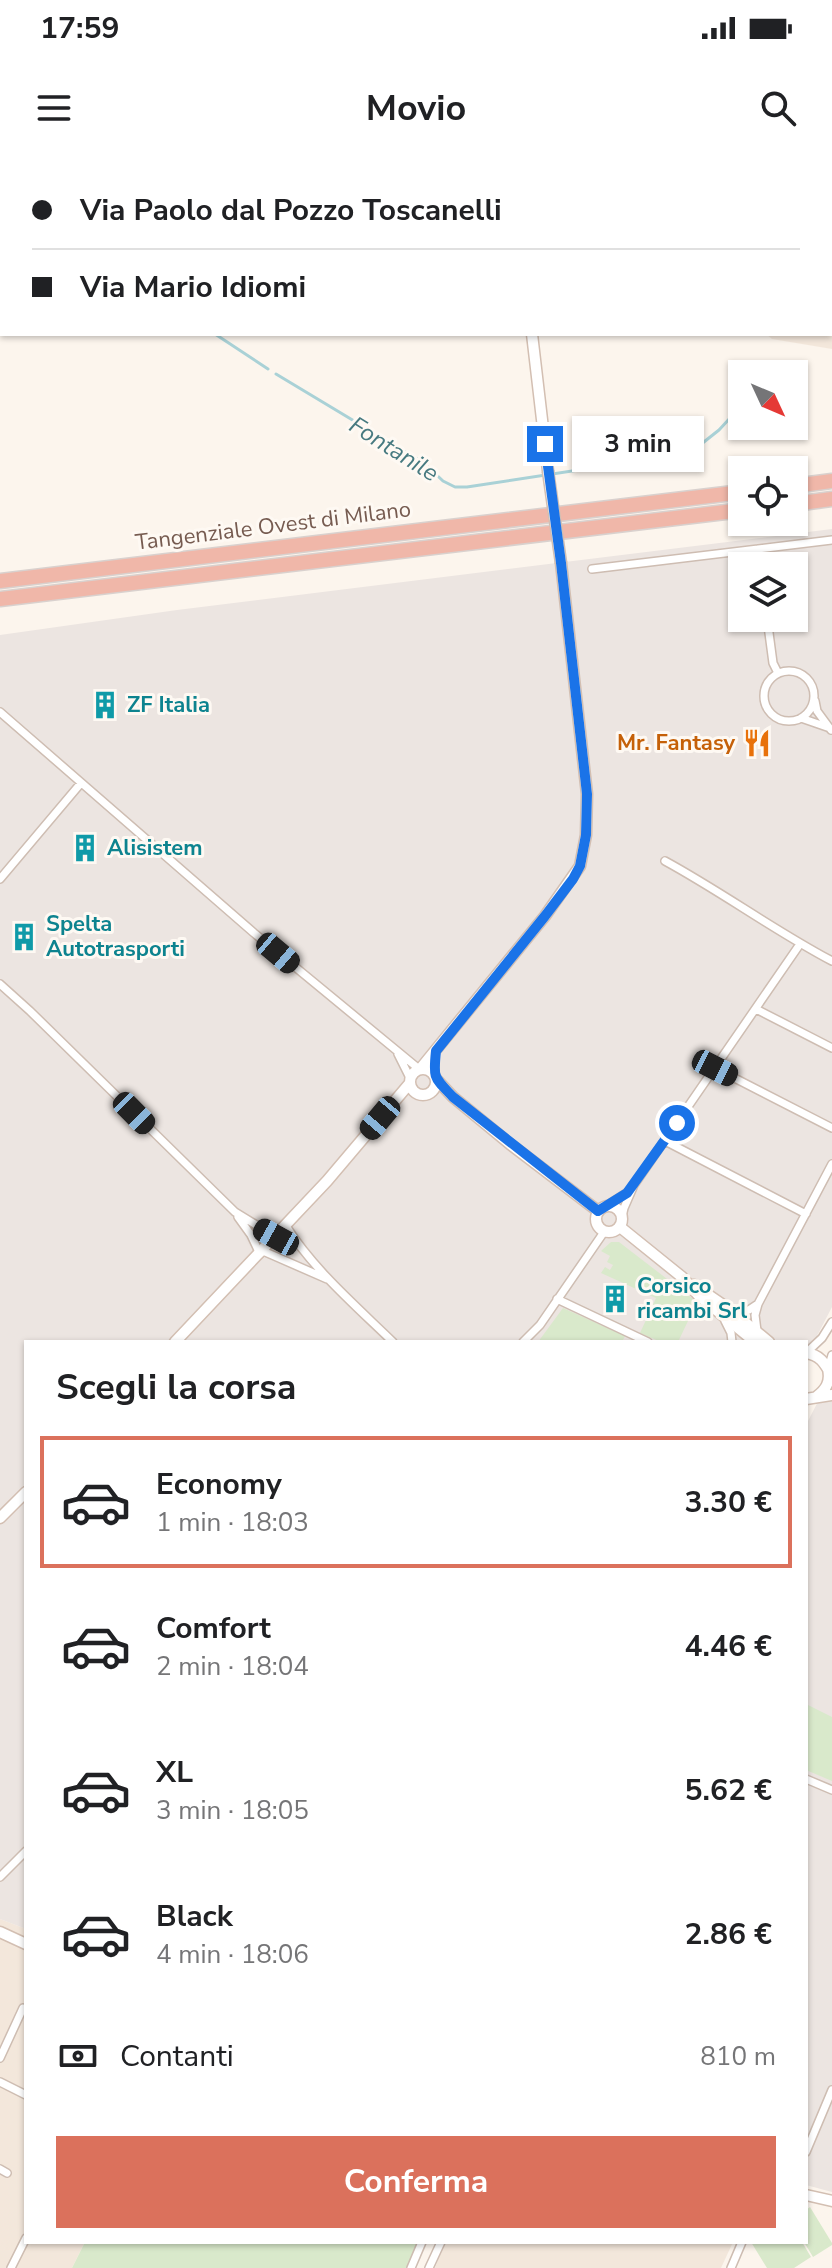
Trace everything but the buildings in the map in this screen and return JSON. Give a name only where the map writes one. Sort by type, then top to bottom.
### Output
[{"type":"highway","points":[[808,484],[832,481]]},
{"type":"highway","name":"Tangenziale Ovest di Milano","points":[[0,581],[728,494]]},
{"type":"highway","points":[[808,502],[832,499]]},
{"type":"highway","name":"Tangenziale Ovest di Milano","points":[[0,599],[728,512]]},
{"type":"street","points":[[177,1340],[276,1237],[398,1098],[545,916],[580,866],[586,835],[587,794],[532,336]]},
{"type":"street","points":[[592,569],[832,540]]},
{"type":"street","points":[[769,632],[773,663],[778,673]]},
{"type":"street","points":[[814,698],[810,710],[801,718],[789,721],[777,718],[766,704],[764,692],[778,673],[801,673],[811,683],[817,711],[832,730]]},
{"type":"street","points":[[0,712],[397,1052],[415,1078],[422,1095],[453,1097]]},
{"type":"street","points":[[801,718],[832,730]]},
{"type":"street","points":[[0,879],[81,783]]},
{"type":"street","points":[[665,861],[832,961]]},
{"type":"street","points":[[634,1185],[621,1222],[611,1233],[604,1232],[595,1220],[602,1209],[620,1199],[634,1185],[800,944]]},
{"type":"street","points":[[0,984],[235,1212],[262,1252],[332,1281]]},
{"type":"street","points":[[756,1009],[832,1048]]},
{"type":"street","points":[[430,1094],[435,1088],[436,1051]]},
{"type":"street","points":[[715,1068],[832,1128]]},
{"type":"street","points":[[415,1078],[428,1069],[453,1097],[602,1209],[618,1209],[621,1222],[699,1296],[753,1339]]},
{"type":"street","points":[[665,1141],[806,1214]]},
{"type":"street","points":[[753,1339],[758,1304],[832,1164]]},
{"type":"street","points":[[235,1212],[276,1237]]},
{"type":"street","points":[[286,1226],[332,1281],[391,1340]]},
{"type":"street","points":[[525,1340],[540,1325],[604,1232]]},
{"type":"street","points":[[682,1277],[733,1313],[753,1339]]},
{"type":"street","points":[[557,1299],[644,1340]]},
{"type":"street","points":[[733,1313],[742,1313],[758,1304]]},
{"type":"street","points":[[719,1313],[732,1340]]},
{"type":"street","points":[[808,1351],[822,1338],[832,1322]]},
{"type":"street","points":[[808,1354],[818,1356],[830,1373]]},
{"type":"street","points":[[811,1398],[827,1387],[832,1355]]},
{"type":"street","points":[[811,1398],[832,1395]]},
{"type":"street","points":[[0,1518],[24,1494]]},
{"type":"street","points":[[808,1780],[832,1790]]},
{"type":"street","points":[[0,1877],[24,1853]]},
{"type":"street","points":[[0,1932],[24,1943]]},
{"type":"street","points":[[0,2058],[24,2008]]},
{"type":"street","points":[[0,2082],[24,2094]]},
{"type":"street","points":[[808,2147],[832,2090]]},
{"type":"street","points":[[808,2195],[832,2201]]},
{"type":"street","points":[[11,2268],[24,2242]]},
{"type":"street","points":[[411,2268],[421,2244]]},
{"type":"street","points":[[429,2268],[440,2244]]},
{"type":"street","points":[[731,2268],[741,2244]]},
{"type":"shaded area","points":[[768,336],[832,336],[832,349]]},
{"type":"shaded area","points":[[832,529],[832,1307],[808,1353],[808,1340],[24,1340],[24,1928],[0,1919],[0,635],[775,536],[808,536],[808,532]]},
{"type":"shaded area","points":[[832,1374],[832,2192],[808,2186],[808,1421]]},
{"type":"shaded area","points":[[0,1919],[24,1928],[24,2244],[84,2244],[72,2268],[0,2268]]},
{"type":"shaded area","points":[[444,2244],[732,2244],[721,2268],[435,2268]]},
{"type":"green space","points":[[611,1242],[619,1242],[697,1302],[679,1340],[656,1340],[640,1333],[656,1298],[601,1273],[605,1267],[610,1270],[613,1265],[607,1262],[610,1256],[601,1251]]},
{"type":"green space","points":[[563,1308],[625,1336],[623,1340],[539,1340]]},
{"type":"green space","points":[[808,1705],[832,1717],[832,1781],[808,1771]]},
{"type":"green space","points":[[810,2207],[832,2243],[813,2257],[805,2244],[808,2244]]},
{"type":"green space","points":[[84,2244],[417,2244],[407,2268],[72,2268]]},
{"type":"green space","points":[[752,2244],[803,2244],[811,2257],[794,2268],[767,2268]]},
{"type":"waterway","points":[[218,336],[268,369]]},
{"type":"waterway","name":"Fontanile","points":[[276,374],[424,463],[443,481],[455,487],[690,453],[728,420]]},
{"type":"place","name":"ZF Italia","points":[[105,705]]},
{"type":"place","name":"Mr. Fantasy","points":[[757,743]]},
{"type":"place","name":"Alisistem","points":[[85,848]]},
{"type":"place","name":"Spelta Autotrasporti","points":[[24,937]]},
{"type":"place","name":"Corsico ricambi Srl","points":[[615,1299]]},
{"type":"route","points":[[545,444],[587,794],[586,835],[580,866],[573,879],[436,1051],[434,1073],[453,1097],[598,1211],[627,1193],[677,1123]]}]
